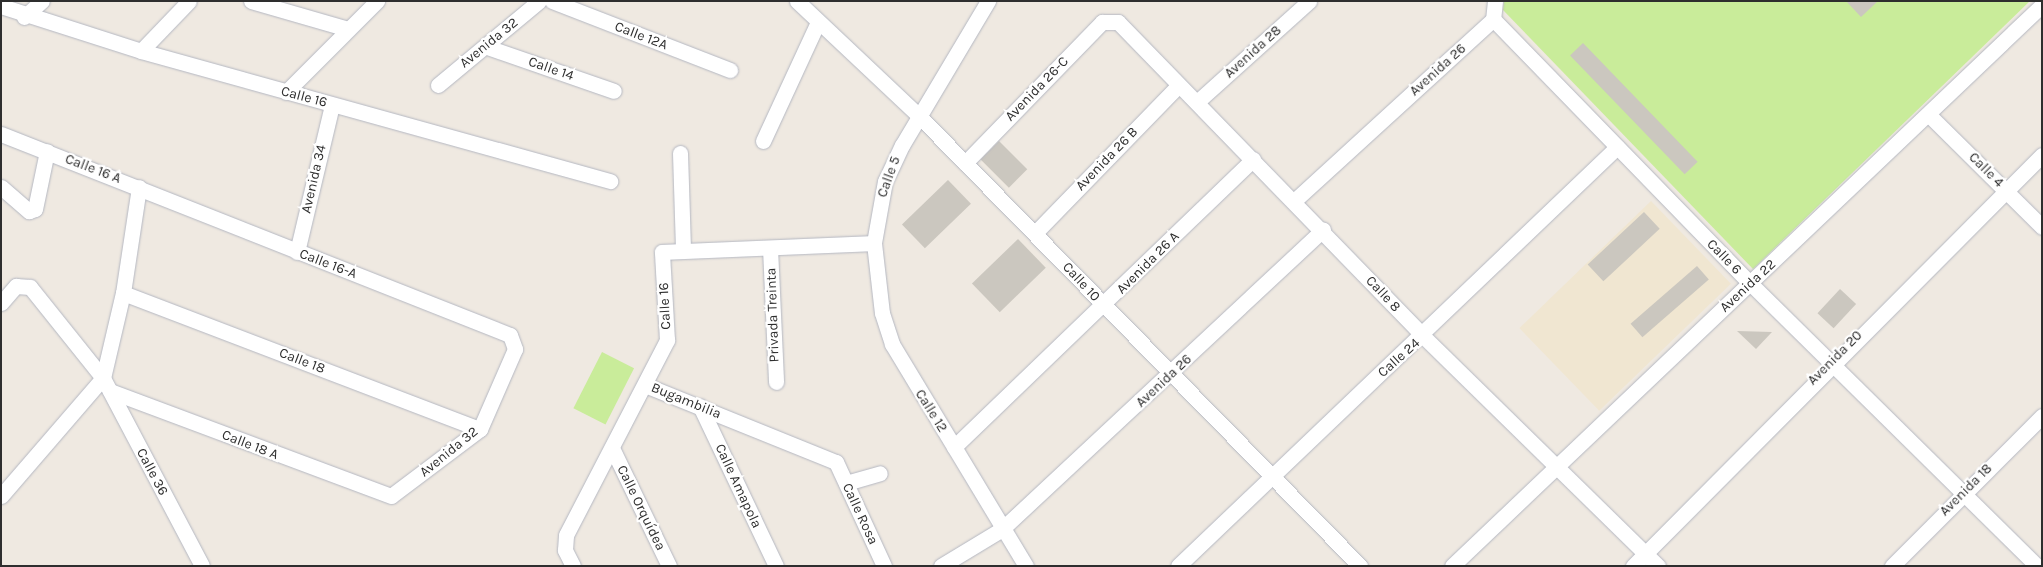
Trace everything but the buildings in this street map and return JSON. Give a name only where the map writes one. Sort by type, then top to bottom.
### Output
[{"type":"street","points":[[24,16],[42,1]]},
{"type":"street","points":[[141,51],[189,1]]},
{"type":"street","points":[[251,1],[348,29]]},
{"type":"street","points":[[286,92],[377,1]]},
{"type":"street","name":"Avenida 32","points":[[438,84],[487,47],[539,1]]},
{"type":"street","name":"Calle 12A","points":[[552,1],[730,70]]},
{"type":"street","name":"Calle 10","points":[[797,1],[966,163],[1104,306],[1173,374],[1269,477],[1360,566]]},
{"type":"street","name":"Calle 5","points":[[874,243],[886,181],[920,117],[988,1]]},
{"type":"street","name":"Avenida 28","points":[[1197,102],[1309,1]]},
{"type":"street","points":[[1493,19],[1495,1]]},
{"type":"street","name":"Avenida 22","points":[[1452,566],[1929,115],[2042,5]]},
{"type":"street","name":"Calle 16","points":[[1,6],[24,16],[141,51],[610,181]]},
{"type":"street","name":"Calle 8","points":[[1111,19],[1180,85],[1323,230],[1423,336],[1558,466],[1658,566]]},
{"type":"street","name":"Avenida 26-C","points":[[966,163],[1102,22],[1111,19]]},
{"type":"street","name":"Calle 6","points":[[1493,19],[1750,284],[2037,566]]},
{"type":"street","name":"Avenida 26","points":[[1294,201],[1493,19]]},
{"type":"street","points":[[763,141],[818,22]]},
{"type":"street","name":"Calle 14","points":[[487,47],[614,91]]},
{"type":"street","name":"Avenida 26 B","points":[[1035,233],[1180,85]]},
{"type":"street","name":"Avenida 34","points":[[297,252],[332,105]]},
{"type":"street","name":"Calle 4","points":[[1929,115],[2042,227]]},
{"type":"street","name":"Calle 16 A","points":[[1,134],[139,187]]},
{"type":"street","name":"Calle 24","points":[[1178,566],[1269,477],[1423,336],[1617,147]]},
{"type":"street","name":"Calle 16 A","points":[[1,187],[29,211],[35,209],[47,151]]},
{"type":"street","points":[[680,153],[682,248]]},
{"type":"street","name":"Avenida 20","points":[[1633,566],[1831,362],[2042,155]]},
{"type":"street","name":"Avenida 26 A","points":[[954,447],[1104,306],[1253,159]]},
{"type":"street","points":[[1,496],[103,378],[123,293],[139,187]]},
{"type":"street","name":"Calle 16-A","points":[[139,187],[297,252],[510,335],[514,342]]},
{"type":"street","name":"Avenida 26","points":[[940,566],[1002,529],[1173,374],[1323,230]]},
{"type":"street","name":"Privada Treinta","points":[[662,252],[682,248],[770,248],[874,243]]},
{"type":"street","name":"Calle 12","points":[[874,243],[882,313],[892,344],[1026,566]]},
{"type":"street","name":"Privada Treinta","points":[[770,248],[776,382]]},
{"type":"street","name":"Calle 16","points":[[646,385],[667,340],[662,252]]},
{"type":"street","name":"Calle 36","points":[[1,303],[22,284],[30,287],[103,378],[202,566]]},
{"type":"street","name":"Calle 18","points":[[123,293],[480,430]]},
{"type":"street","name":"Avenida 32","points":[[391,496],[480,430],[515,349],[514,342]]},
{"type":"street","name":"Bugambilia","points":[[573,566],[563,542],[646,385],[836,462]]},
{"type":"street","name":"Calle 18 A","points":[[110,391],[391,496]]},
{"type":"street","name":"Calle Amapola","points":[[700,406],[776,566]]},
{"type":"street","name":"Avenida 18","points":[[1892,566],[1963,492],[2042,416]]},
{"type":"street","name":"Calle Orquídea","points":[[613,450],[669,566]]},
{"type":"street","name":"Calle Rosa","points":[[836,462],[884,566]]},
{"type":"street","points":[[846,483],[880,473]]},
{"type":"shaded area","points":[[1651,201],[1731,284],[1599,411],[1519,328]]},
{"type":"green space","points":[[1504,1],[2030,1],[1753,269],[1503,10]]},
{"type":"green space","points":[[602,352],[634,368],[605,424],[573,408]]}]
